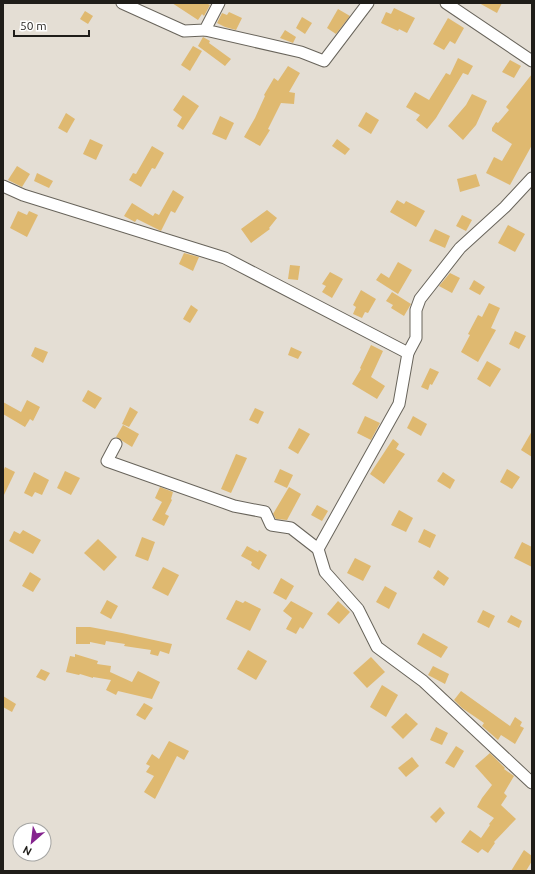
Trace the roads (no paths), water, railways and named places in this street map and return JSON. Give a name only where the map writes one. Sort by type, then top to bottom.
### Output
[{"type":"street","points":[[122,3],[184,31],[205,30],[301,52],[324,61],[368,3]]},
{"type":"street","points":[[205,30],[219,3]]},
{"type":"street","points":[[446,3],[532,61]]},
{"type":"street","points":[[318,549],[399,404],[408,353],[416,338],[416,310],[420,299],[460,248],[505,207],[532,178]]},
{"type":"street","points":[[3,186],[23,195],[225,258],[408,353]]},
{"type":"street","points":[[116,444],[107,461],[234,506],[265,512],[271,525],[291,528],[318,549],[325,572],[358,609],[377,648],[423,681],[532,783]]}]
